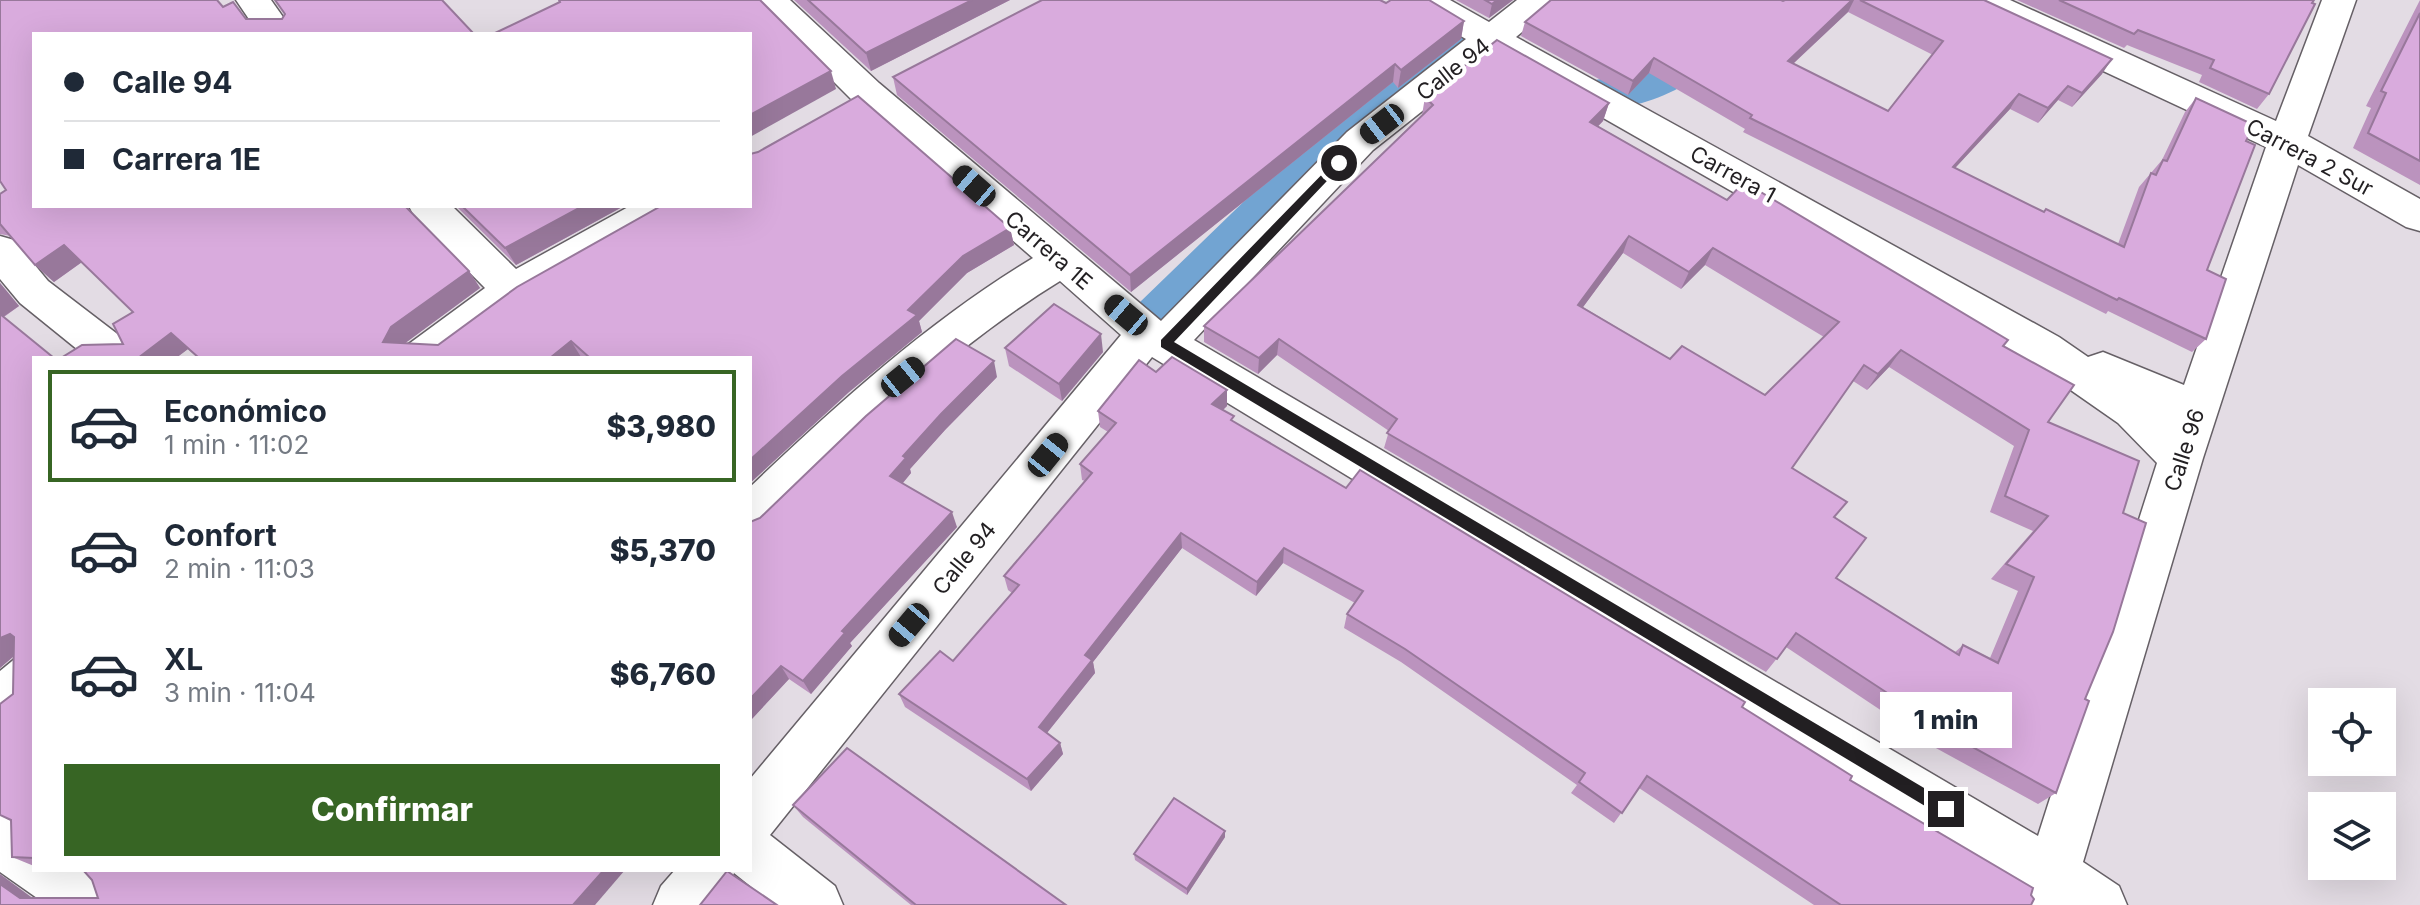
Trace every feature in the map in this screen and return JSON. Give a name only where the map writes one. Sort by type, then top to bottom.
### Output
[{"type":"street","points":[[253,0],[276,32]]},
{"type":"street","name":"Carrera 1E","points":[[769,0],[866,92],[1061,261],[1156,338],[2048,889],[2100,905]]},
{"type":"street","name":"Carrera 1","points":[[1423,0],[2044,349],[2133,410],[2181,458]]},
{"type":"street","name":"Calle 94","points":[[752,817],[1156,338],[1360,141],[1539,0]]},
{"type":"street","name":"Carrera 2 Sur","points":[[1980,0],[2287,141],[2420,217]]},
{"type":"street","name":"Calle 96","points":[[2048,889],[2181,458],[2287,141],[2339,0]]},
{"type":"street","points":[[430,208],[512,290]]},
{"type":"street","points":[[424,356],[512,290],[658,208]]},
{"type":"street","points":[[0,251],[34,292],[115,356]]},
{"type":"street","points":[[752,514],[833,435],[997,300],[1061,261]]},
{"type":"street","name":"Carrera 1","points":[[2044,349],[2126,377],[2197,410]]},
{"type":"street","points":[[0,702],[32,675]]},
{"type":"street","points":[[0,841],[32,863]]},
{"type":"street","points":[[752,854],[816,905]]},
{"type":"street","points":[[46,872],[93,905]]},
{"type":"street","points":[[680,905],[707,872]]},
{"type":"building","points":[[0,0],[217,0],[223,7],[233,2],[246,19],[282,19],[285,14],[275,0],[442,0],[472,32],[32,32],[32,208],[407,208],[469,271],[391,327],[383,342],[438,345],[517,287],[657,208],[752,208],[752,154],[858,96],[1010,228],[963,256],[908,310],[917,315],[842,376],[752,458],[752,356],[588,356],[571,341],[552,356],[197,356],[171,333],[141,356],[64,356],[82,345],[123,344],[113,324],[133,312],[64,245],[35,265],[0,224],[0,194],[6,190],[0,181]]},
{"type":"building","points":[[760,0],[831,71],[752,114],[752,32],[497,32],[560,2]]},
{"type":"building","points":[[808,0],[972,0],[866,53]]},
{"type":"building","points":[[1042,0],[1380,0],[1386,3],[1391,0],[1429,0],[1464,21],[1401,70],[1395,64],[1130,275],[893,77]]},
{"type":"building","points":[[1551,0],[1852,0],[1788,61],[1888,111],[1943,41],[1860,0],[1984,0],[2112,59],[2082,93],[2068,86],[2048,108],[2019,94],[1953,167],[2124,247],[2151,173],[2156,175],[2163,160],[2167,161],[2196,98],[2254,125],[2246,141],[2255,145],[2207,270],[2226,279],[2206,339],[2119,298],[2117,300],[1750,118],[1752,115],[1654,58],[1633,81],[1525,22]]},
{"type":"building","points":[[2059,0],[2314,0],[2312,3],[2315,4],[2269,94],[2210,68],[2214,60],[2138,30],[2134,34]]},
{"type":"building","points":[[2420,13],[2420,161],[2368,133],[2386,93],[2381,91]]},
{"type":"building","points":[[1497,40],[1609,103],[1590,122],[1727,200],[1744,182],[2008,340],[2003,346],[2074,385],[2048,422],[2139,461],[2123,513],[2146,523],[2113,632],[2085,699],[2089,701],[2056,793],[1929,723],[1796,633],[1777,659],[1387,433],[1397,419],[1279,339],[1259,358],[1204,326],[1433,105],[1425,97]],"holes":[[[1629,236],[1689,272],[1713,248],[1839,322],[1765,395],[1682,346],[1670,359],[1578,305]],[[1901,350],[2029,430],[2005,496],[2048,516],[2006,564],[2034,577],[1998,663],[1963,645],[1959,655],[1836,578],[1866,538],[1834,517],[1847,502],[1792,468],[1864,365],[1878,374]]]},
{"type":"building","points":[[464,208],[579,208],[505,248]]},
{"type":"building","points":[[1054,304],[1101,334],[1059,384],[1005,348]]},
{"type":"building","points":[[0,314],[52,356],[32,356],[32,858],[12,857],[11,820],[0,815],[0,704],[13,694],[14,637],[10,634],[0,638]]},
{"type":"building","points":[[956,339],[994,361],[903,456],[906,458],[890,476],[952,512],[842,631],[845,633],[803,681],[781,666],[752,697],[752,521],[760,518],[866,416]]},
{"type":"building","points":[[1172,357],[1227,390],[1212,404],[1234,416],[1231,420],[1346,488],[1360,470],[1745,702],[1742,707],[1852,776],[1850,780],[2033,888],[2031,905],[1841,905],[1647,776],[1622,813],[1579,782],[1585,773],[1405,649],[1347,614],[1363,591],[1284,548],[1257,582],[1181,533],[1085,655],[1092,660],[1039,727],[1060,743],[1027,779],[899,694],[940,651],[953,661],[1019,585],[1004,576],[1092,473],[1080,464],[1116,423],[1098,411],[1139,360],[1156,372]]},
{"type":"building","points":[[847,748],[1066,905],[916,905],[793,805]]},
{"type":"building","points":[[1174,798],[1225,831],[1187,889],[1134,854]]},
{"type":"building","points":[[85,872],[602,872],[573,905],[0,905],[0,884],[20,898],[98,898],[92,880]]},
{"type":"building","points":[[728,872],[777,905],[700,905]]},
{"type":"waterway","points":[[1612,92],[1637,90],[1658,80],[1773,0]]},
{"type":"waterway","points":[[1158,318],[1369,109],[1445,42]]},
{"type":"route","points":[[1339,163],[1165,343],[1946,809]]}]
